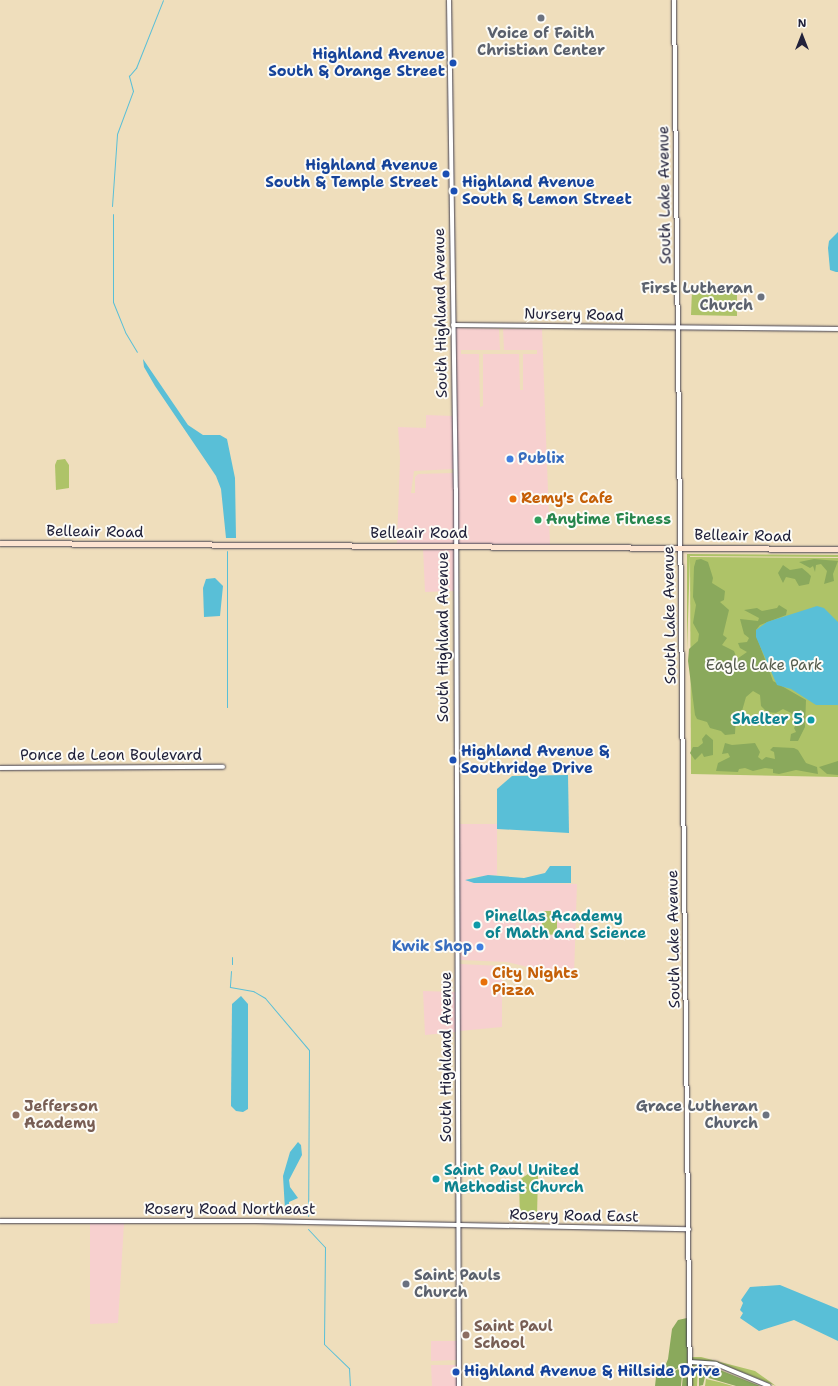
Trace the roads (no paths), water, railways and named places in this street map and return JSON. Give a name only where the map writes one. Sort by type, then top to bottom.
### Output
[{"type":"main road","name":"Belleair Road","points":[[0,543],[838,549]]},
{"type":"street","name":"South Highland Avenue","points":[[449,0],[456,546],[459,1386]]},
{"type":"street","name":"South Lake Avenue","points":[[674,0],[690,1386]]},
{"type":"street","name":"Nursery Road","points":[[453,325],[838,329]]},
{"type":"street","name":"Ponce de Leon Boulevard","points":[[0,768],[223,767]]},
{"type":"street","name":"Rosery Road Northeast","points":[[0,1221],[248,1221],[459,1226]]},
{"type":"street","name":"Rosery Road East","points":[[459,1226],[688,1229]]},
{"type":"street","points":[[690,1362],[716,1364],[769,1386]]},
{"type":"water","points":[[838,232],[838,272],[836,272],[830,270],[828,248],[829,241]]},
{"type":"water","points":[[143,359],[188,425],[203,435],[220,435],[227,439],[235,478],[236,538],[226,538],[221,489],[216,476],[155,386],[144,367]]},
{"type":"water","points":[[215,578],[223,586],[220,616],[204,617],[203,588],[206,579]]},
{"type":"water","points":[[817,606],[824,608],[838,622],[838,705],[816,705],[791,689],[777,685],[756,637],[756,630],[767,622]]},
{"type":"water","points":[[568,775],[569,833],[497,829],[497,789],[512,776]]},
{"type":"water","points":[[550,866],[571,866],[571,883],[474,883],[465,880],[488,875],[524,878],[545,873]]},
{"type":"water","points":[[241,996],[248,1004],[248,1109],[243,1112],[236,1111],[231,1106],[232,1004]]},
{"type":"water","points":[[298,1142],[301,1145],[302,1155],[289,1180],[290,1187],[298,1198],[289,1202],[289,1206],[297,1207],[293,1210],[285,1210],[283,1176],[290,1152]]},
{"type":"water","points":[[780,1285],[838,1309],[838,1341],[794,1320],[759,1331],[740,1318],[743,1313],[740,1310],[743,1303],[741,1300],[750,1287]]},
{"type":"waterway","points":[[112,206],[117,134],[133,91],[129,76],[136,68],[163,0]]},
{"type":"waterway","points":[[113,214],[113,302],[125,332],[137,352]]},
{"type":"waterway","points":[[227,551],[227,707]]},
{"type":"waterway","points":[[232,957],[232,964]]},
{"type":"waterway","points":[[231,971],[230,987],[253,991],[265,998],[309,1050],[308,1216]]},
{"type":"waterway","points":[[308,1229],[325,1247],[324,1344],[349,1368],[350,1386]]},
{"type":"place","name":"Voice of Faith Christian Center","points":[[541,18]]},
{"type":"place","name":"Highland Avenue South & Orange Street","points":[[453,63]]},
{"type":"place","name":"Highland Avenue South & Temple Street","points":[[446,174]]},
{"type":"place","name":"Highland Avenue South & Lemon Street","points":[[454,191]]},
{"type":"place","name":"First Lutheran Church","points":[[761,297]]},
{"type":"place","name":"Publix","points":[[510,459]]},
{"type":"place","name":"Remy's Cafe","points":[[513,499]]},
{"type":"place","name":"Anytime Fitness","points":[[538,520]]},
{"type":"place","name":"Shelter 5","points":[[811,720]]},
{"type":"place","name":"Highland Avenue & Southridge Drive","points":[[453,760]]},
{"type":"place","name":"Pinellas Academy of Math and Science","points":[[477,925]]},
{"type":"place","name":"Kwik Shop","points":[[480,947]]},
{"type":"place","name":"City Nights Pizza","points":[[484,982]]},
{"type":"place","name":"Jefferson Academy","points":[[16,1115]]},
{"type":"place","name":"Grace Lutheran Church","points":[[766,1115]]},
{"type":"place","name":"Saint Paul United Methodist Church","points":[[436,1179]]},
{"type":"place","name":"Saint Pauls Church","points":[[406,1284]]},
{"type":"place","name":"Saint Paul School","points":[[466,1335]]},
{"type":"place","name":"Highland Avenue & Hillside Drive","points":[[456,1372]]},
{"type":"park label","name":"Eagle Lake Park","points":[[764,666]]}]
